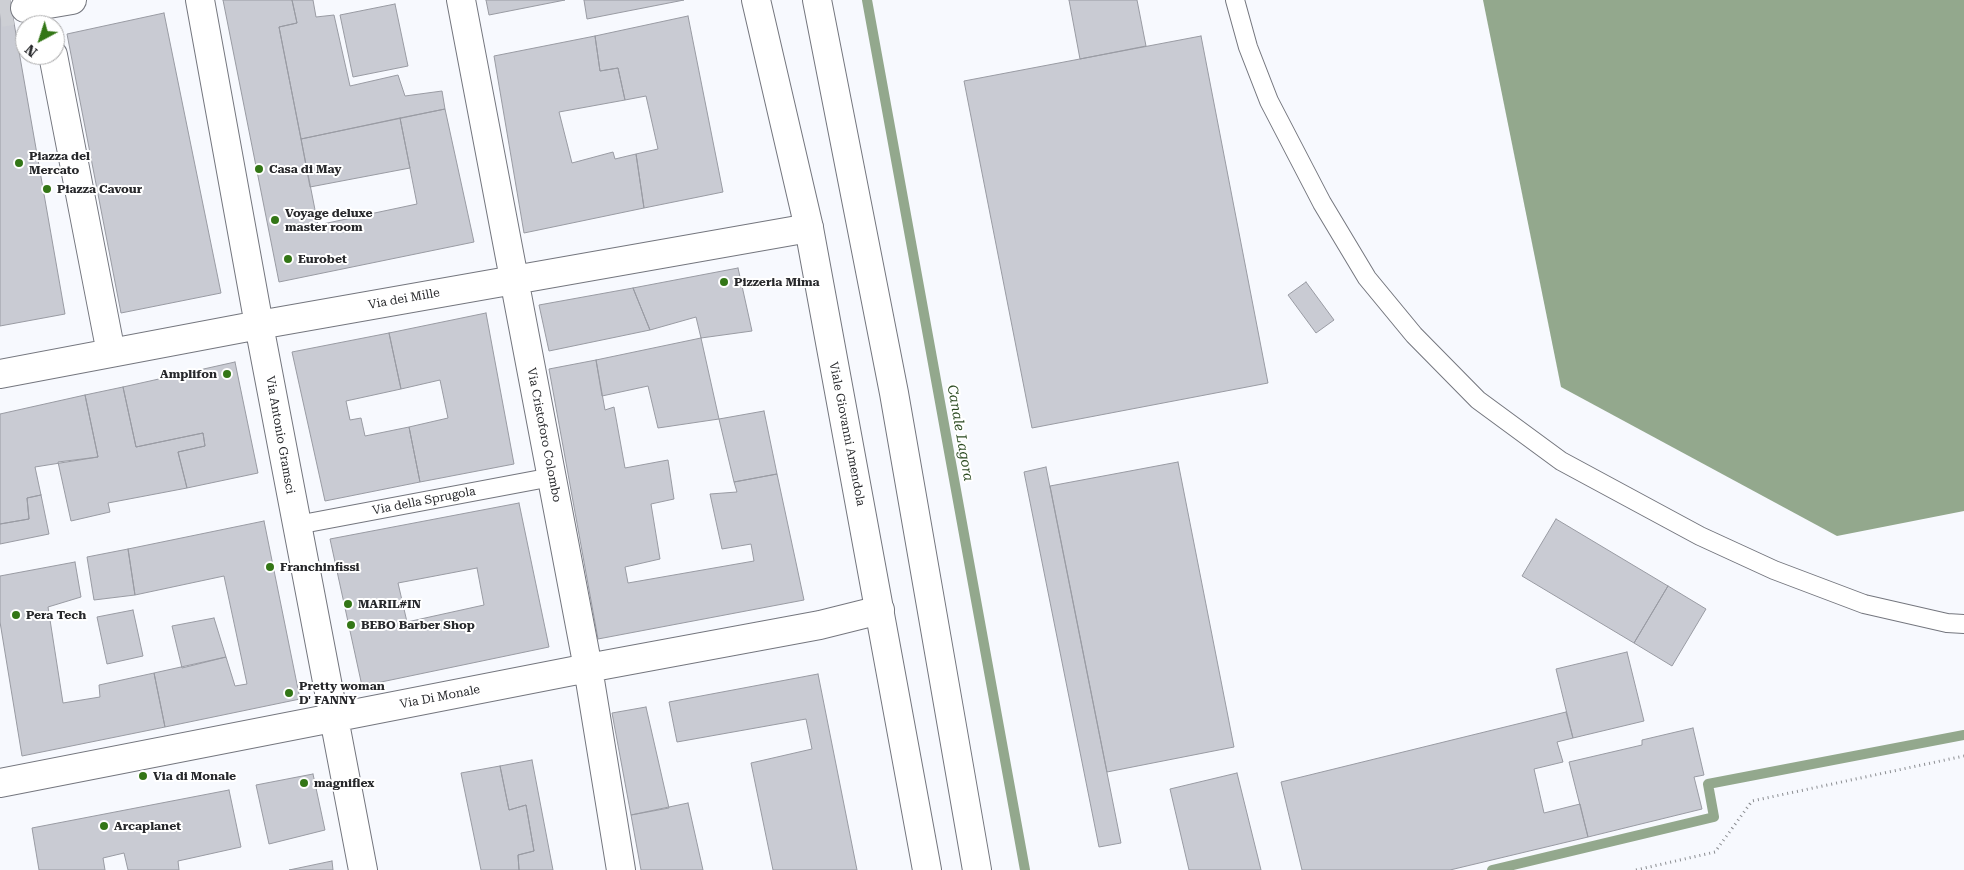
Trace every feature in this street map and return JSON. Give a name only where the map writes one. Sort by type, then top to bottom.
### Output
[{"type":"street","points":[[40,9],[72,0]]},
{"type":"street","name":"Via Antonio Gramsci","points":[[200,0],[258,325],[363,870]]},
{"type":"street","name":"Via Cristoforo Colombo","points":[[461,0],[588,668],[621,870]]},
{"type":"street","name":"Viale Giovanni Amendola","points":[[756,0],[809,228],[927,870]]},
{"type":"street","points":[[816,0],[894,392],[977,870]]},
{"type":"street","points":[[55,65],[111,353]]},
{"type":"street","name":"Via dei Mille","points":[[0,374],[258,325],[809,228]]},
{"type":"street","name":"Via Di Monale","points":[[0,783],[588,668],[820,625],[880,610]]},
{"type":"lane","points":[[1235,0],[1248,46],[1269,102],[1322,203],[1367,278],[1414,335],[1478,400],[1561,461],[1700,536],[1774,570],[1864,604],[1947,623],[1964,624]]},
{"type":"lane","name":"Via della Sprugola","points":[[297,525],[552,477]]},
{"type":"path","points":[[1636,870],[1715,852],[1752,801],[1964,756]]},
{"type":"shaded area","points":[[1483,0],[1964,0],[1964,511],[1837,536],[1561,387]]},
{"type":"building","name":"Piazza del Mercato","points":[[0,0],[10,0],[15,29],[15,65],[21,65],[65,314],[0,326]]},
{"type":"building","points":[[223,0],[292,0],[297,23],[279,27],[318,225],[417,204],[400,118],[445,109],[474,242],[279,282]]},
{"type":"building","points":[[292,0],[313,0],[316,17],[334,15],[350,86],[398,75],[405,96],[442,91],[445,109],[301,139],[279,27],[297,23]]},
{"type":"building","points":[[486,0],[565,0],[489,15]]},
{"type":"building","points":[[584,0],[684,0],[587,19]]},
{"type":"building","points":[[1069,0],[1137,0],[1146,46],[1080,59]]},
{"type":"building","points":[[395,4],[408,66],[353,77],[340,15]]},
{"type":"building","points":[[164,13],[221,293],[121,313],[67,34]]},
{"type":"building","points":[[688,16],[723,192],[644,208],[636,154],[658,149],[646,96],[625,100],[618,68],[600,71],[595,36]]},
{"type":"building","points":[[595,36],[600,71],[618,68],[625,100],[559,112],[572,163],[613,152],[615,159],[636,154],[644,208],[524,233],[494,56]]},
{"type":"building","points":[[1201,36],[1268,383],[1032,428],[964,81]]},
{"type":"building","points":[[400,118],[410,168],[310,187],[301,139]]},
{"type":"building","points":[[738,268],[752,331],[701,338],[696,317],[650,330],[633,288]]},
{"type":"building","points":[[1306,282],[1334,320],[1316,333],[1288,295]]},
{"type":"building","points":[[633,288],[650,330],[549,351],[539,305]]},
{"type":"building","points":[[486,313],[514,464],[420,482],[409,427],[448,418],[440,380],[401,389],[389,333]]},
{"type":"building","points":[[389,333],[401,389],[346,401],[350,420],[361,418],[365,436],[409,427],[420,482],[325,501],[292,352]]},
{"type":"building","points":[[701,338],[719,419],[658,428],[648,386],[602,396],[596,360]]},
{"type":"building","points":[[596,360],[605,410],[614,407],[625,468],[668,460],[674,499],[651,504],[660,559],[625,567],[628,583],[754,561],[751,544],[722,549],[710,494],[737,492],[734,482],[777,474],[804,600],[598,639],[549,369]]},
{"type":"building","points":[[235,362],[258,473],[187,488],[178,452],[205,446],[203,433],[136,447],[123,387]]},
{"type":"building","points":[[123,387],[136,447],[203,433],[205,446],[178,452],[187,488],[108,503],[110,512],[71,521],[58,462],[98,457],[85,395]]},
{"type":"building","points":[[85,395],[98,457],[35,467],[41,495],[27,498],[29,519],[0,524],[0,414]]},
{"type":"building","points":[[764,411],[777,474],[734,482],[719,419]]},
{"type":"building","points":[[1178,462],[1234,747],[1107,772],[1050,486]]},
{"type":"building","points":[[1046,467],[1121,843],[1099,847],[1024,472]]},
{"type":"building","points":[[41,495],[49,534],[0,544],[0,524],[29,519],[27,498]]},
{"type":"building","points":[[519,503],[549,647],[362,686],[330,539]],"holes":[[[477,568],[484,605],[407,622],[398,583]]]},
{"type":"building","points":[[1556,519],[1668,586],[1634,643],[1522,576]]},
{"type":"building","points":[[264,521],[300,699],[165,727],[154,673],[226,657],[235,686],[247,684],[224,576],[135,595],[128,549]]},
{"type":"building","points":[[128,549],[135,595],[94,600],[87,557]]},
{"type":"building","points":[[75,562],[81,597],[48,607],[63,703],[100,697],[99,685],[154,673],[165,727],[22,756],[0,622],[0,576]]},
{"type":"building","points":[[1668,586],[1706,609],[1672,666],[1634,643]]},
{"type":"building","points":[[133,610],[143,656],[107,664],[97,617]]},
{"type":"building","points":[[214,618],[226,657],[182,668],[172,626]]},
{"type":"building","points":[[1627,652],[1644,721],[1573,738],[1556,669]]},
{"type":"building","points":[[818,674],[857,870],[773,870],[751,763],[812,749],[806,719],[677,742],[669,702]]},
{"type":"building","points":[[646,707],[669,808],[631,815],[612,713]]},
{"type":"building","points":[[1566,712],[1573,738],[1557,742],[1563,762],[1534,769],[1544,813],[1580,804],[1588,837],[1450,870],[1302,870],[1281,782]]},
{"type":"building","points":[[1693,728],[1704,775],[1694,777],[1702,809],[1588,837],[1569,762],[1642,745],[1642,740]]},
{"type":"building","points":[[532,760],[553,870],[519,870],[518,855],[534,851],[526,805],[509,810],[500,766]]},
{"type":"building","points":[[500,766],[509,810],[526,805],[534,851],[518,855],[519,870],[481,870],[461,773]]},
{"type":"building","points":[[1237,773],[1261,870],[1189,870],[1170,789]]},
{"type":"building","points":[[313,774],[325,830],[269,844],[256,785]]},
{"type":"building","points":[[229,790],[241,847],[178,861],[179,870],[128,870],[124,853],[103,858],[105,870],[39,870],[32,828]]},
{"type":"building","points":[[688,803],[703,870],[641,870],[631,815]]},
{"type":"building","points":[[332,861],[333,870],[289,870]]},
{"type":"waterway","name":"Canale Lagora","points":[[867,0],[1025,870]]},
{"type":"waterway","points":[[1492,870],[1714,817],[1708,784],[1964,735]]},
{"type":"tunnel","points":[[0,13],[12,11]]},
{"type":"place","name":"Piazza del Mercato","points":[[19,163]]},
{"type":"place","name":"Casa di May","points":[[259,169]]},
{"type":"place","name":"Piazza Cavour","points":[[47,189]]},
{"type":"place","name":"Voyage deluxe master room","points":[[275,220]]},
{"type":"place","name":"Eurobet","points":[[288,259]]},
{"type":"place","name":"Pizzeria Mima","points":[[724,282]]},
{"type":"place","name":"Amplifon","points":[[227,374]]},
{"type":"place","name":"Franchinfissi","points":[[270,567]]},
{"type":"place","name":"MARIL#IN","points":[[348,604]]},
{"type":"place","name":"Pera Tech","points":[[16,615]]},
{"type":"place","name":"BEBO Barber Shop","points":[[351,625]]},
{"type":"place","name":"Pretty woman D' FANNY","points":[[289,693]]},
{"type":"place","name":"Via di Monale","points":[[143,776]]},
{"type":"place","name":"magniflex","points":[[304,783]]},
{"type":"place","name":"Arcaplanet","points":[[104,826]]}]
